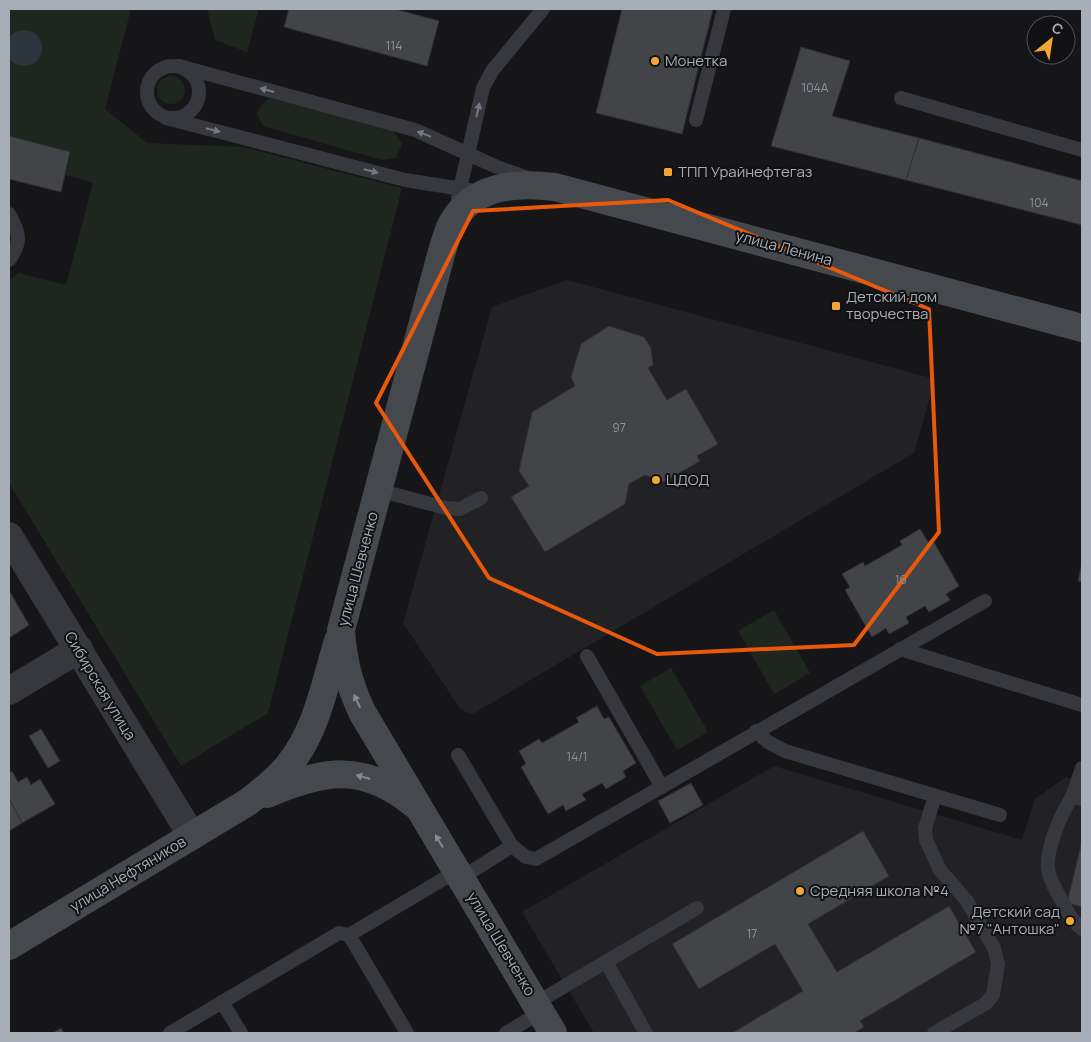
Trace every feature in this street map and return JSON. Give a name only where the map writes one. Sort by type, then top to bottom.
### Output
[{"type":"main road","name":"улица Ленина","points":[[472,190],[522,184],[555,187],[1082,328]]},
{"type":"main road","name":"улица Шевченко","points":[[472,190],[464,207],[451,225],[442,251],[341,630],[342,653],[350,686],[362,712],[543,1016]]},
{"type":"main road","name":"улица Нефтяников","points":[[248,802],[288,766],[307,738],[341,630]]},
{"type":"main road","name":"улица Нефтяников","points":[[9,946],[248,802],[311,777],[340,773],[363,777],[403,796],[420,809]]},
{"type":"street","name":"Сибирская улица","points":[[9,536],[192,836]]},
{"type":"street","points":[[9,691],[79,650]]},
{"type":"lane","points":[[543,9],[492,71],[484,88],[468,154],[472,190],[405,180],[166,118],[157,114],[150,106],[146,96],[147,85],[151,76],[159,69],[168,66],[179,66],[415,130],[468,154],[497,167],[555,187]]},
{"type":"lane","points":[[696,120],[724,9]]},
{"type":"lane","points":[[166,118],[176,119],[186,115],[194,108],[199,99],[199,88],[196,78],[179,66]]},
{"type":"lane","points":[[900,98],[1082,150]]},
{"type":"lane","points":[[9,214],[18,232],[17,246],[9,260]]},
{"type":"lane","points":[[378,490],[446,508],[460,509],[481,498]]},
{"type":"lane","points":[[458,755],[512,846],[526,857],[536,859],[662,787],[756,730],[985,601]]},
{"type":"lane","points":[[900,649],[1082,705]]},
{"type":"lane","points":[[587,656],[662,787]]},
{"type":"lane","points":[[756,730],[768,742],[785,751],[1000,815]]},
{"type":"lane","points":[[1082,768],[1077,798],[1062,811],[1048,858],[1048,869],[1052,883],[1072,921],[1082,929]]},
{"type":"lane","points":[[934,1033],[985,1004],[993,995],[998,964],[994,948],[967,901],[940,870],[926,840],[925,828],[935,796]]},
{"type":"lane","points":[[170,1033],[339,933],[349,935],[512,846]]},
{"type":"lane","points":[[506,1033],[543,1016],[606,962],[698,908]]},
{"type":"lane","points":[[349,935],[407,1033]]},
{"type":"lane","points":[[606,962],[646,1033]]},
{"type":"lane","points":[[222,1002],[241,1033]]},
{"type":"highlighted area","points":[[668,200],[929,309],[939,532],[854,645],[657,654],[489,578],[376,403],[473,211]]},
{"type":"shaded area","points":[[9,9],[131,9],[105,109],[147,143],[242,147],[402,188],[268,713],[181,766],[9,483],[9,280],[19,273],[66,285],[93,183],[66,175],[71,154],[9,137]]},
{"type":"shaded area","points":[[209,9],[259,9],[247,52],[215,40],[208,12]]},
{"type":"shaded area","points":[[24,30],[37,35],[42,48],[37,61],[24,66],[11,61],[6,48],[11,35]]},
{"type":"shaded area","points":[[171,76],[181,80],[185,90],[181,100],[171,104],[161,100],[157,90],[161,80]]},
{"type":"shaded area","points":[[270,98],[393,130],[402,144],[396,158],[382,160],[263,126],[257,114],[262,104]]},
{"type":"shaded area","name":"ЦДОД","points":[[567,280],[935,379],[914,453],[473,714],[461,710],[403,623],[492,307]]},
{"type":"shaded area","points":[[774,610],[810,673],[774,694],[738,631]]},
{"type":"shaded area","points":[[671,668],[708,732],[677,750],[640,686]]},
{"type":"shaded area","name":"Средняя школа №4","points":[[774,766],[1022,840],[1035,799],[1066,777],[1082,781],[1082,1033],[594,1033],[522,912]]},
{"type":"building","points":[[289,9],[395,9],[439,21],[427,66],[284,27]]},
{"type":"building","name":"Монетка","points":[[622,9],[713,9],[682,134],[596,113]]},
{"type":"building","points":[[801,47],[850,61],[832,116],[919,138],[906,180],[771,146]]},
{"type":"building","points":[[9,136],[70,152],[61,192],[9,179]]},
{"type":"building","points":[[919,138],[1082,181],[1082,225],[906,180]]},
{"type":"building","points":[[609,326],[644,337],[651,348],[653,365],[648,368],[667,400],[686,389],[718,444],[697,456],[700,461],[664,482],[645,475],[629,484],[625,504],[545,552],[511,497],[529,486],[519,471],[532,412],[575,386],[571,377],[581,344]]},
{"type":"building","points":[[920,529],[928,542],[932,539],[959,586],[946,594],[950,600],[929,612],[925,606],[906,617],[909,623],[889,634],[886,628],[872,637],[845,590],[850,587],[842,574],[863,562],[865,566],[902,545],[900,541]]},
{"type":"building","points":[[1082,563],[1082,582],[1078,581]]},
{"type":"building","points":[[9,593],[29,625],[9,638]]},
{"type":"building","points":[[597,706],[604,719],[609,717],[636,763],[623,771],[626,777],[606,789],[602,783],[582,794],[586,800],[566,811],[563,805],[548,814],[521,767],[526,764],[519,751],[539,739],[542,743],[579,722],[576,718]]},
{"type":"building","points":[[41,729],[60,761],[48,768],[29,736]]},
{"type":"building","points":[[12,771],[18,782],[27,777],[31,785],[40,779],[55,804],[22,823],[9,799],[9,773]]},
{"type":"building","points":[[691,783],[703,805],[670,823],[658,801]]},
{"type":"building","points":[[9,799],[22,823],[9,831]]},
{"type":"building","points":[[863,831],[889,876],[808,924],[837,972],[949,906],[976,952],[860,1021],[864,1027],[854,1033],[732,1033],[803,991],[775,944],[699,989],[672,944]]},
{"type":"building","points":[[1082,841],[1082,907],[1067,903]]},
{"type":"building","points":[[61,1028],[64,1033],[53,1033]]},
{"type":"place","name":"Монетка","points":[[655,61]]},
{"type":"place","name":"ТПП Урайнефтегаз","points":[[668,172]]},
{"type":"place","name":"Детский дом творчества","points":[[836,306]]},
{"type":"place","name":"ЦДОД","points":[[656,480]]},
{"type":"place","name":"Средняя школа №4","points":[[800,891]]},
{"type":"place","name":"Детский сад №7 \"Антошка\"","points":[[1070,921]]}]
